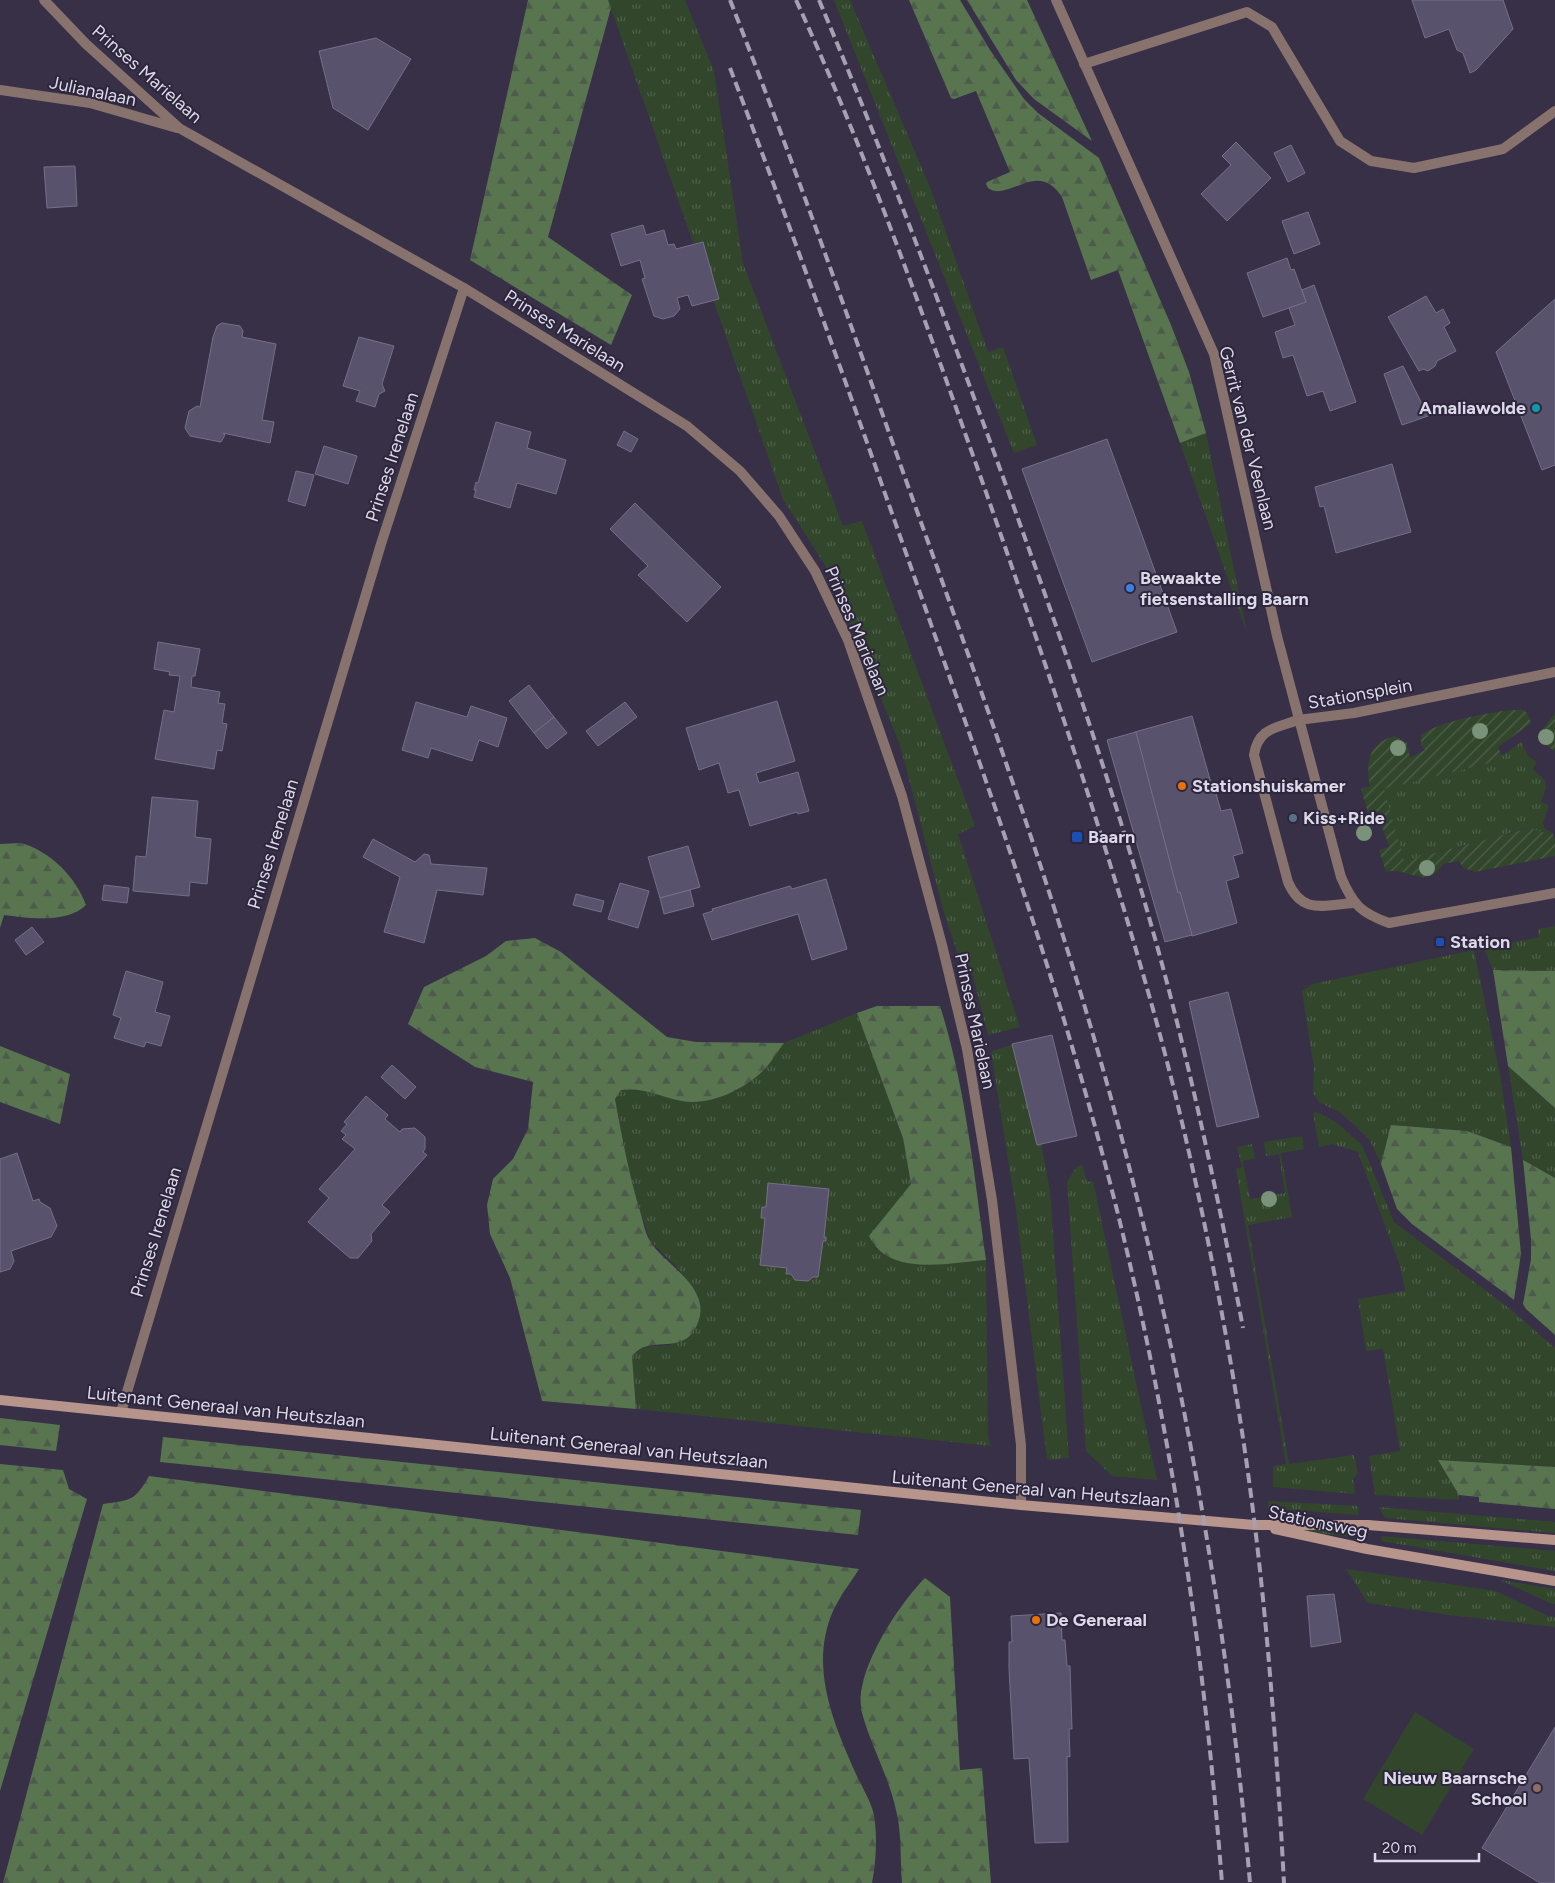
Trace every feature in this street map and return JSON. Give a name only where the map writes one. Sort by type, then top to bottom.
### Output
[{"type":"main road","name":"Luitenant Generaal van Heutszlaan","points":[[0,1400],[1021,1506],[1254,1525]]},
{"type":"main road","name":"Stationsweg","points":[[1254,1525],[1368,1525],[1555,1540]]},
{"type":"main road","name":"Stationsweg","points":[[1254,1525],[1367,1549],[1555,1580]]},
{"type":"street","name":"Prinses Marielaan","points":[[44,0],[86,44],[179,128],[464,288],[687,426],[740,471],[779,516],[815,571],[848,640],[902,796],[967,1049],[994,1220],[1021,1445],[1021,1506]]},
{"type":"street","name":"Gerrit van der Veenlaan","points":[[1056,0],[1214,354],[1277,636],[1298,720]]},
{"type":"street","points":[[1084,64],[1247,12],[1272,27],[1340,141],[1371,161],[1414,168],[1503,149],[1555,111]]},
{"type":"street","name":"Julianalaan","points":[[0,90],[90,103],[179,128]]},
{"type":"street","name":"Prinses Irenelaan","points":[[121,1412],[381,544],[464,288]]},
{"type":"street","name":"Stationsplein","points":[[1555,672],[1354,714],[1298,720],[1341,877],[1354,903],[1369,916],[1389,923],[1555,893]]},
{"type":"street","points":[[1298,720],[1264,732],[1257,743],[1254,756],[1288,882],[1296,898],[1308,905],[1354,903]]},
{"type":"green space","points":[[528,0],[608,0],[611,8],[548,237],[632,295],[611,345],[470,260]]},
{"type":"green space","points":[[608,0],[685,0],[714,71],[743,263],[843,526],[862,521],[975,826],[958,834],[1020,1027],[988,1035],[970,965],[958,955],[943,909],[900,745],[828,570],[783,499]]},
{"type":"green space","points":[[834,0],[850,0],[930,187],[988,352],[1003,347],[1037,445],[1014,453]]},
{"type":"green space","points":[[909,0],[960,0],[990,50],[1024,99],[1038,113],[1099,158],[1171,325],[1189,372],[1206,433],[1180,443],[1118,270],[1091,280],[1062,197],[1053,186],[1043,181],[1033,181],[1005,190],[996,191],[988,188],[987,182],[1010,172],[976,91],[954,99],[951,98]]},
{"type":"green space","points":[[967,0],[1027,0],[1092,141],[1034,99],[1016,80]]},
{"type":"green space","points":[[1206,433],[1247,633],[1180,443]]},
{"type":"green space","points":[[1524,710],[1528,714],[1531,723],[1498,747],[1502,756],[1494,762],[1384,789],[1404,861],[1530,828],[1545,833],[1552,832],[1555,840],[1555,856],[1475,872],[1463,868],[1459,861],[1443,864],[1437,872],[1423,877],[1394,871],[1386,872],[1379,850],[1389,847],[1377,811],[1368,813],[1361,789],[1370,786],[1368,769],[1374,748],[1386,739],[1395,736],[1407,743],[1410,758],[1425,750],[1421,745],[1421,736],[1438,726],[1469,717],[1502,711]]},
{"type":"green space","points":[[1555,713],[1555,751],[1542,743],[1539,737],[1541,731]]},
{"type":"green space","points":[[1521,742],[1529,757],[1537,762],[1533,769],[1545,781],[1546,788],[1541,802],[1549,805],[1543,823],[1545,829],[1552,832],[1545,833],[1529,828],[1404,861],[1383,789],[1494,762]]},
{"type":"green space","points":[[21,843],[42,852],[61,866],[76,885],[86,905],[69,915],[58,917],[35,918],[4,915],[0,928],[0,844]]},
{"type":"green space","points":[[1555,926],[1555,971],[1493,970],[1484,948],[1539,937],[1538,929]]},
{"type":"green space","points":[[535,938],[561,952],[667,1037],[696,1042],[784,1043],[766,1068],[755,1078],[736,1090],[715,1099],[693,1102],[682,1101],[645,1091],[629,1089],[621,1090],[615,1099],[629,1170],[647,1234],[657,1250],[693,1288],[699,1299],[700,1311],[697,1325],[687,1338],[674,1343],[644,1347],[632,1356],[636,1409],[542,1401],[510,1278],[490,1234],[487,1205],[493,1179],[513,1159],[528,1129],[533,1082],[475,1067],[408,1024],[424,987],[486,956],[506,941]]},
{"type":"green space","points":[[1474,950],[1500,1074],[1511,1147],[1467,1131],[1392,1125],[1381,1164],[1370,1141],[1356,1126],[1339,1112],[1319,1102],[1313,1093],[1314,1068],[1302,991],[1312,984]]},
{"type":"green space","points":[[1493,970],[1555,971],[1555,1108],[1508,1066]]},
{"type":"green space","points":[[877,1006],[940,1006],[963,1100],[986,1260],[938,1265],[905,1262],[890,1257],[878,1249],[869,1236],[911,1184],[903,1138],[857,1013]]},
{"type":"green space","points":[[857,1013],[903,1138],[911,1184],[875,1248],[901,1260],[915,1263],[943,1264],[986,1260],[988,1435],[991,1446],[636,1409],[632,1356],[643,1347],[670,1345],[697,1325],[700,1309],[698,1295],[677,1267],[650,1241],[629,1175],[615,1099],[621,1090],[636,1088],[713,1099],[736,1091],[763,1071],[784,1043]]},
{"type":"green space","points":[[1013,1045],[1037,1145],[1041,1144],[1050,1190],[1069,1458],[1048,1460],[1046,1453],[1016,1210],[991,1051]]},
{"type":"green space","points":[[0,1046],[70,1074],[60,1124],[0,1102]]},
{"type":"green space","points":[[1508,1066],[1555,1108],[1555,1178],[1523,1160]]},
{"type":"green space","points":[[1317,1112],[1336,1122],[1362,1145],[1394,1222],[1509,1308],[1555,1348],[1555,1467],[1438,1460],[1459,1495],[1459,1500],[1375,1495],[1369,1456],[1400,1451],[1383,1349],[1366,1351],[1358,1299],[1405,1291],[1401,1269],[1358,1152],[1332,1144],[1319,1147],[1313,1113]]},
{"type":"green space","points":[[1391,1125],[1467,1131],[1511,1147],[1521,1254],[1514,1300],[1412,1224],[1397,1209],[1381,1164]]},
{"type":"green space","points":[[1302,1136],[1304,1149],[1281,1153],[1292,1217],[1248,1225],[1289,1464],[1354,1455],[1358,1473],[1353,1479],[1355,1494],[1273,1487],[1273,1466],[1286,1464],[1236,1169],[1242,1167],[1237,1147],[1252,1144],[1255,1158],[1243,1161],[1250,1199],[1285,1193],[1279,1154],[1266,1156],[1264,1142]]},
{"type":"green space","points":[[1523,1160],[1555,1178],[1555,1335],[1526,1309],[1523,1304],[1531,1259],[1531,1239]]},
{"type":"green space","points":[[1082,1164],[1087,1182],[1093,1181],[1157,1480],[1112,1476],[1086,1451],[1067,1182],[1075,1169]]},
{"type":"green space","points":[[0,1418],[60,1425],[56,1451],[0,1445]]},
{"type":"green space","points":[[163,1437],[861,1510],[858,1535],[160,1462]]},
{"type":"green space","points":[[1438,1460],[1555,1467],[1555,1509],[1479,1502],[1479,1497],[1459,1495]]},
{"type":"green space","points":[[0,1464],[63,1470],[69,1489],[87,1499],[0,1791]]},
{"type":"green space","points":[[149,1476],[859,1569],[833,1611],[826,1632],[823,1652],[824,1673],[832,1714],[873,1811],[876,1828],[876,1847],[872,1883],[3,1883],[103,1504],[126,1500],[136,1495]]},
{"type":"green space","points":[[1268,1501],[1358,1506],[1359,1514],[1268,1508]]},
{"type":"green space","points":[[1379,1507],[1555,1522],[1555,1533],[1385,1518]]},
{"type":"green space","points":[[1280,1526],[1361,1534],[1360,1538],[1280,1529]]},
{"type":"green space","points":[[1382,1536],[1555,1551],[1555,1571],[1381,1541]]},
{"type":"green space","points":[[1346,1569],[1496,1591],[1548,1616],[1555,1617],[1555,1627],[1449,1615],[1368,1603]]},
{"type":"green space","points":[[925,1578],[950,1597],[960,1770],[982,1768],[991,1883],[902,1883],[900,1837],[896,1810],[862,1713],[861,1697],[864,1679],[871,1660],[891,1622]]},
{"type":"green space","points":[[1500,1580],[1555,1589],[1555,1604],[1552,1604]]},
{"type":"green space","points":[[1415,1712],[1474,1749],[1422,1835],[1363,1799]]},
{"type":"building","points":[[1412,0],[1503,0],[1513,29],[1476,70],[1470,73],[1463,53],[1457,50],[1449,29],[1425,38]]},
{"type":"building","points":[[376,38],[411,59],[368,130],[333,108],[319,51]]},
{"type":"building","points":[[1236,142],[1271,178],[1227,221],[1201,194],[1231,165],[1222,156]]},
{"type":"building","points":[[1291,145],[1305,173],[1288,182],[1274,153]]},
{"type":"building","points":[[75,166],[77,206],[47,208],[44,167]]},
{"type":"building","points":[[1308,212],[1320,244],[1294,254],[1282,221]]},
{"type":"building","points":[[643,225],[646,235],[664,230],[668,245],[674,244],[676,249],[703,242],[719,299],[692,306],[688,295],[677,298],[680,309],[674,316],[663,319],[654,316],[642,279],[645,278],[640,260],[621,266],[611,234]]},
{"type":"building","points":[[1287,258],[1291,270],[1294,269],[1306,302],[1263,317],[1247,273]]},
{"type":"building","points":[[1314,285],[1356,402],[1330,411],[1323,391],[1307,396],[1293,355],[1283,358],[1275,332],[1295,325],[1289,308],[1306,302],[1302,290]]},
{"type":"building","points":[[1426,296],[1436,313],[1443,309],[1450,323],[1444,327],[1456,351],[1437,361],[1435,366],[1428,371],[1423,369],[1419,371],[1388,317]]},
{"type":"building","name":"Amaliawolde","points":[[1555,299],[1555,465],[1542,470],[1496,352]]},
{"type":"building","points":[[222,323],[240,326],[243,331],[242,337],[276,344],[262,420],[274,422],[270,443],[223,433],[225,435],[221,442],[190,436],[185,428],[189,411],[197,406],[200,407],[213,337],[217,326]]},
{"type":"building","points":[[359,337],[394,346],[382,384],[385,391],[379,394],[375,407],[356,401],[360,391],[343,386]]},
{"type":"building","points":[[1403,366],[1428,416],[1402,425],[1384,374]]},
{"type":"building","points":[[496,422],[531,432],[527,448],[566,460],[556,494],[517,483],[510,508],[474,497],[476,482],[478,483]]},
{"type":"building","points":[[624,431],[638,439],[631,452],[617,445]]},
{"type":"building","points":[[1107,439],[1177,632],[1092,662],[1022,469]]},
{"type":"building","points":[[324,446],[357,456],[348,484],[315,474]]},
{"type":"building","points":[[1392,464],[1411,532],[1336,553],[1324,506],[1320,507],[1315,487]]},
{"type":"building","points":[[296,471],[314,475],[305,506],[288,501]]},
{"type":"building","points":[[635,503],[721,587],[687,622],[638,575],[648,566],[610,529]]},
{"type":"building","points":[[158,642],[200,649],[195,676],[192,676],[191,687],[220,692],[218,703],[225,704],[222,723],[227,724],[222,751],[217,750],[214,769],[155,759],[164,710],[174,712],[180,676],[169,675],[170,672],[154,669]]},
{"type":"building","points":[[529,685],[554,717],[534,733],[509,701]]},
{"type":"building","points":[[777,701],[795,761],[756,773],[759,783],[798,772],[809,811],[798,814],[797,812],[750,826],[739,790],[728,793],[719,763],[699,770],[686,728]]},
{"type":"building","points":[[416,702],[467,717],[471,706],[507,718],[498,747],[479,740],[472,761],[431,748],[428,758],[402,750]]},
{"type":"building","points":[[625,702],[637,717],[598,746],[586,731]]},
{"type":"building","points":[[1192,716],[1213,790],[1215,790],[1221,811],[1231,809],[1243,853],[1233,856],[1239,877],[1226,881],[1237,923],[1192,936],[1180,892],[1178,893],[1135,732]]},
{"type":"building","points":[[554,717],[567,733],[547,749],[534,733]]},
{"type":"building","points":[[1136,732],[1178,893],[1180,892],[1192,935],[1165,942],[1107,740]]},
{"type":"building","points":[[152,797],[198,801],[195,837],[211,839],[207,884],[190,882],[189,896],[133,891],[136,856],[146,857]]},
{"type":"building","points":[[373,839],[415,862],[424,854],[429,855],[431,864],[487,868],[483,895],[437,890],[424,943],[384,932],[400,877],[363,857]]},
{"type":"building","points":[[688,846],[700,887],[660,898],[648,857]]},
{"type":"building","points":[[826,879],[847,949],[812,960],[798,914],[712,940],[703,914],[713,911],[712,909],[790,886],[792,889]]},
{"type":"building","points":[[620,883],[649,891],[638,928],[608,919]]},
{"type":"building","points":[[104,885],[129,888],[127,903],[102,900]]},
{"type":"building","points":[[690,890],[694,906],[664,914],[660,898]]},
{"type":"building","points":[[576,894],[604,901],[601,912],[573,905]]},
{"type":"building","points":[[32,927],[44,942],[26,955],[15,940]]},
{"type":"building","points":[[126,971],[163,982],[155,1012],[170,1016],[161,1046],[146,1042],[144,1047],[114,1038],[121,1018],[113,1015]]},
{"type":"building","points":[[1228,992],[1259,1117],[1217,1127],[1189,1002]]},
{"type":"building","points":[[1052,1035],[1077,1136],[1037,1145],[1012,1044]]},
{"type":"building","points":[[392,1065],[416,1087],[405,1099],[381,1077]]},
{"type":"building","points":[[366,1096],[388,1115],[385,1119],[400,1132],[402,1129],[415,1128],[425,1137],[425,1149],[423,1152],[427,1155],[382,1205],[390,1212],[371,1234],[372,1241],[358,1258],[350,1258],[308,1222],[329,1198],[319,1189],[355,1149],[342,1139],[346,1135],[341,1131],[347,1124],[344,1122]]},
{"type":"building","points":[[17,1153],[33,1201],[39,1199],[40,1202],[50,1208],[57,1226],[51,1237],[11,1251],[14,1261],[10,1269],[0,1272],[0,1159]]},
{"type":"building","points":[[768,1183],[829,1189],[824,1237],[826,1237],[826,1241],[823,1241],[818,1277],[813,1277],[808,1281],[795,1280],[791,1274],[786,1274],[787,1268],[760,1265],[765,1218],[761,1218],[762,1207],[766,1207]]},
{"type":"building","points":[[1334,1594],[1341,1642],[1311,1647],[1307,1596]]},
{"type":"building","points":[[1061,1613],[1062,1640],[1065,1640],[1067,1666],[1070,1666],[1072,1729],[1069,1729],[1070,1757],[1067,1756],[1068,1842],[1035,1843],[1029,1758],[1014,1759],[1009,1669],[1009,1642],[1012,1642],[1011,1616]]},
{"type":"building","name":"Nieuw Baarnsche School","points":[[1555,1727],[1555,1883],[1540,1883],[1482,1848]]},
{"type":"railway","points":[[730,0],[778,124],[992,723],[1066,947],[1111,1098],[1159,1292],[1180,1389],[1198,1488],[1228,1685],[1250,1883]]},
{"type":"railway","points":[[796,0],[849,122],[873,184],[987,495],[1089,798],[1159,1032],[1185,1135],[1207,1238],[1236,1394],[1254,1516],[1267,1638],[1284,1883]]},
{"type":"railway","points":[[819,0],[883,159],[964,372],[1034,562],[1104,769],[1147,909],[1188,1066],[1243,1328]]},
{"type":"railway","points":[[730,68],[833,348],[989,789],[1067,1029],[1112,1191],[1148,1349],[1176,1500],[1199,1653],[1222,1883]]},
{"type":"place","name":"Amaliawolde","points":[[1536,408]]},
{"type":"place","name":"Bewaakte fietsenstalling Baarn","points":[[1130,588]]},
{"type":"place","name":"Stationshuiskamer","points":[[1182,786]]},
{"type":"place","name":"Kiss+Ride","points":[[1293,818]]},
{"type":"place","name":"Baarn","points":[[1077,837]]},
{"type":"place","name":"Station","points":[[1440,942]]},
{"type":"place","name":"De Generaal","points":[[1036,1620]]},
{"type":"place","name":"Nieuw Baarnsche School","points":[[1537,1788]]}]
